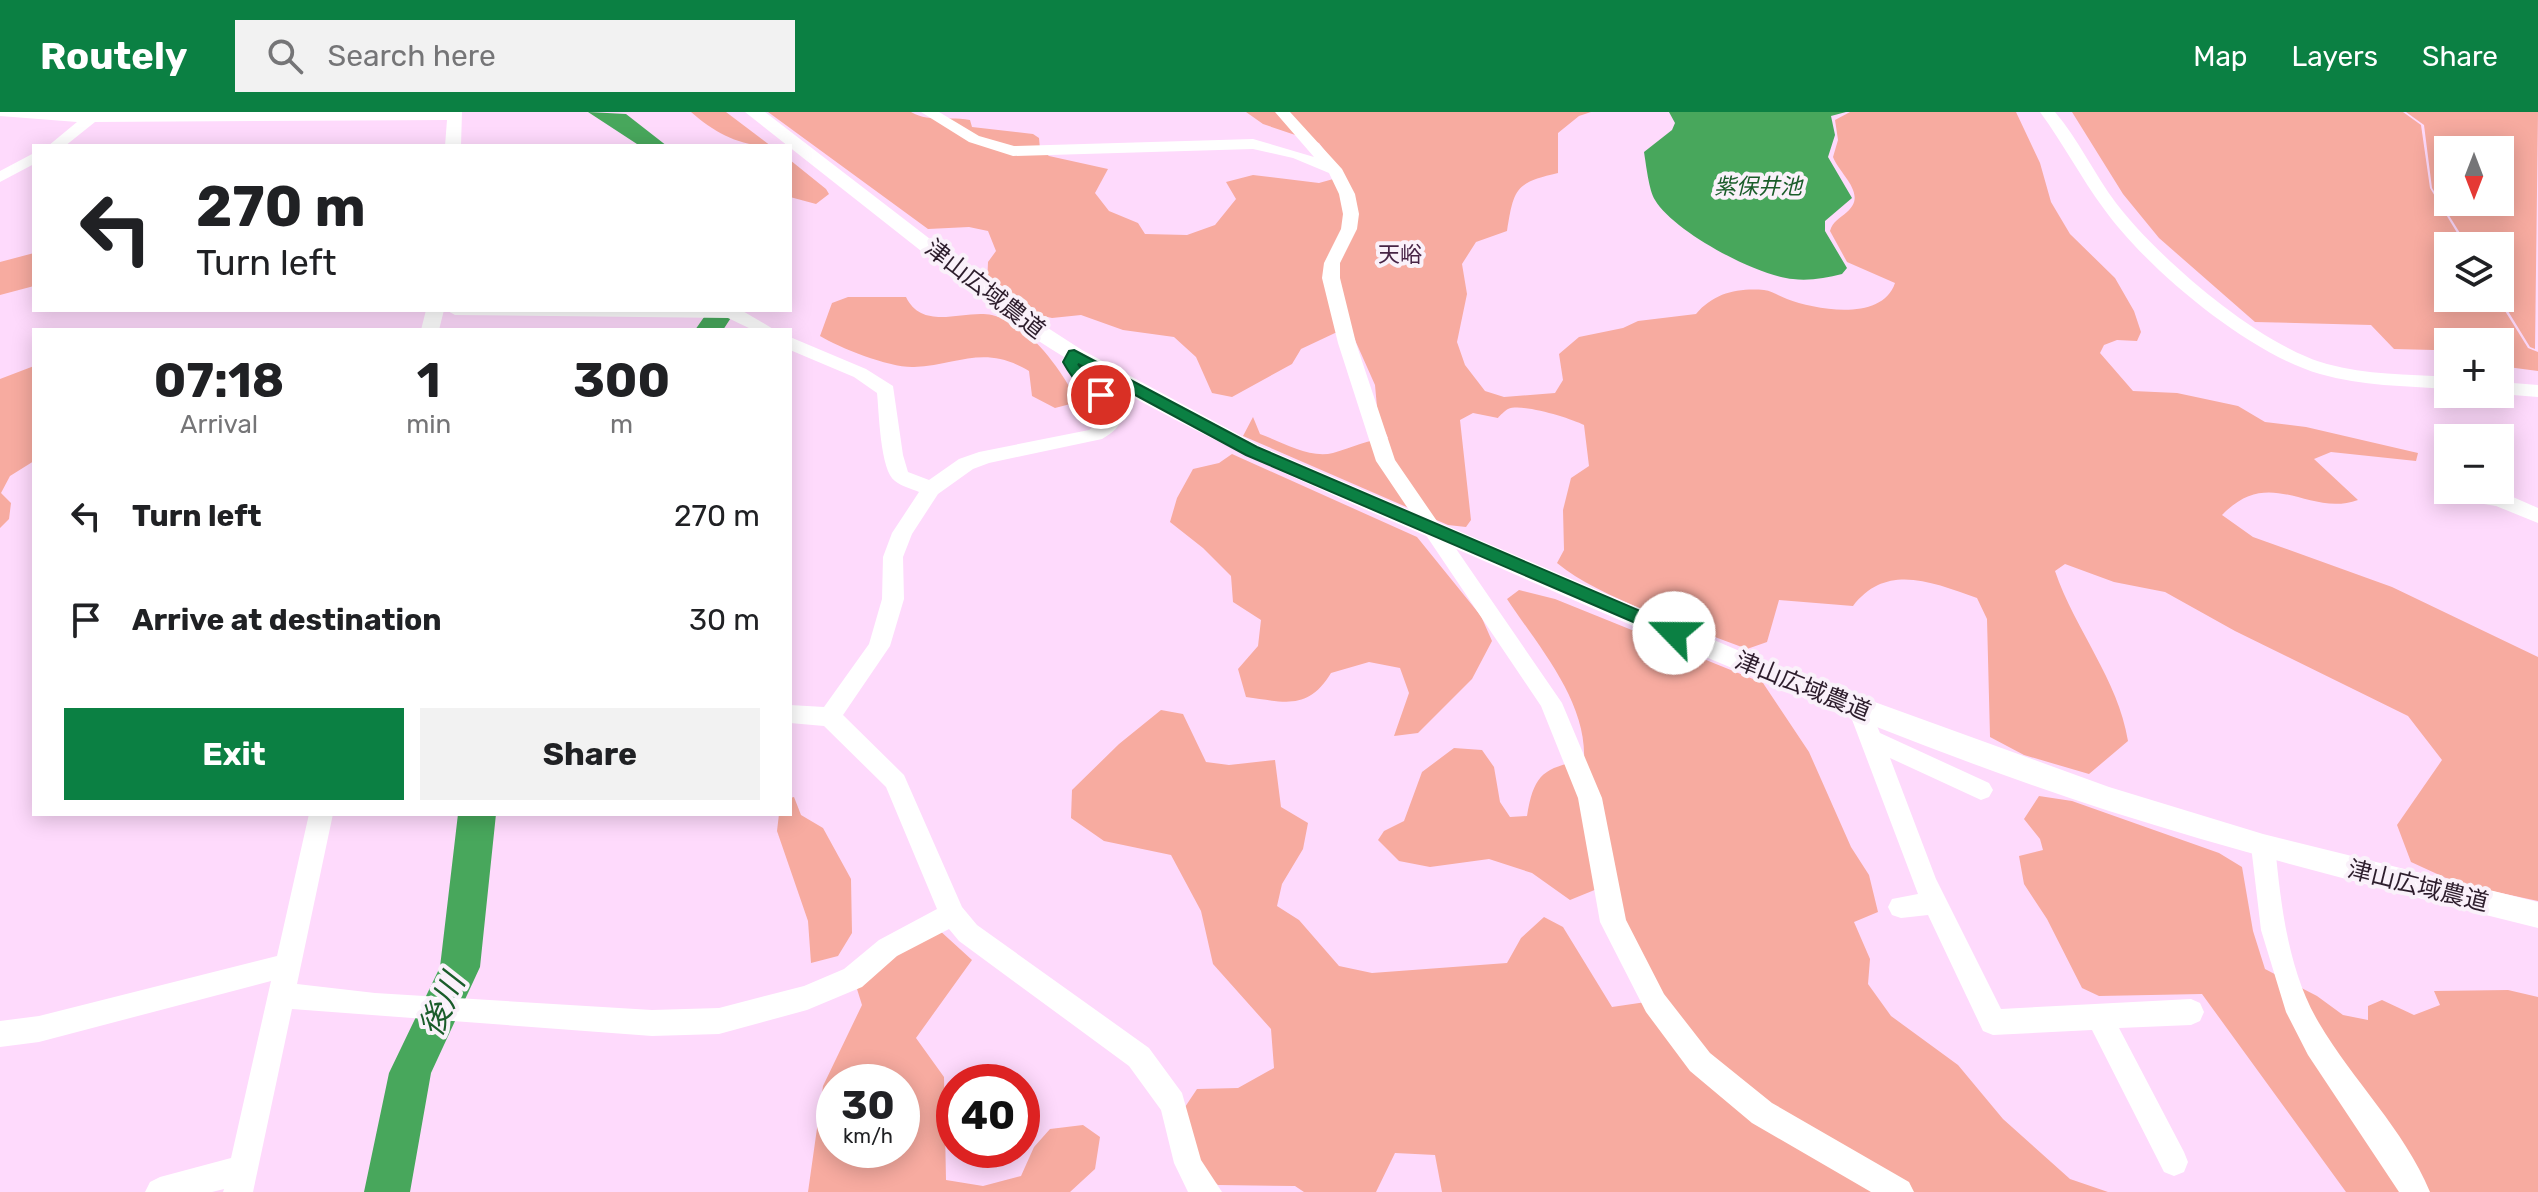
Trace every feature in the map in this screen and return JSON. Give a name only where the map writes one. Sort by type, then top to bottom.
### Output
[{"type":"street","points":[[0,112],[91,118],[454,114],[453,144]]},
{"type":"street","name":"津山広域農道","points":[[754,112],[1027,324],[1074,355],[1252,451],[1761,671],[2094,794],[2263,846],[2538,915]]},
{"type":"street","points":[[928,112],[974,139],[1013,151],[1253,144],[1298,155],[1336,172]]},
{"type":"street","points":[[1282,112],[1336,172],[1347,194],[1351,214],[1344,243],[1332,263],[1331,278],[1347,343],[1392,472],[1551,703],[1590,798],[1613,922],[1655,1003],[1700,1062],[1762,1113],[1899,1192]]},
{"type":"street","points":[[2047,112],[2129,230],[2150,251],[2259,339],[2294,359],[2324,370],[2434,382]]},
{"type":"street","points":[[58,144],[91,118]]},
{"type":"street","points":[[0,177],[32,159]]},
{"type":"street","points":[[633,312],[740,315],[763,328]]},
{"type":"street","points":[[792,344],[860,373],[886,390],[893,455],[900,476],[931,489]]},
{"type":"street","points":[[830,717],[879,646],[893,599],[893,557],[902,533],[931,489],[948,474],[976,460],[1072,441],[1108,429],[1114,421],[1110,402],[1078,376],[1070,362],[1074,355]]},
{"type":"street","points":[[2514,389],[2538,391]]},
{"type":"street","points":[[2510,504],[2538,516]]},
{"type":"street","points":[[1859,709],[1935,903],[1993,1022],[2191,1012]]},
{"type":"street","points":[[792,714],[830,717],[896,782],[952,914],[968,933],[1139,1057],[1160,1082],[1174,1108],[1189,1170],[1207,1192]]},
{"type":"street","points":[[1870,739],[1981,790]]},
{"type":"street","points":[[160,1192],[241,1180],[321,816]]},
{"type":"street","points":[[2263,846],[2269,910],[2278,956],[2300,1014],[2322,1053],[2398,1161],[2415,1192]]},
{"type":"street","points":[[1901,907],[1935,903]]},
{"type":"street","points":[[281,998],[301,996],[652,1023],[719,1021],[807,998],[853,978],[888,948],[952,914]]},
{"type":"street","points":[[0,1034],[39,1029],[288,965]]},
{"type":"street","points":[[2100,1018],[2174,1162]]},
{"type":"shaded area","points":[[691,112],[726,112],[768,144],[748,144],[709,126]]},
{"type":"shaded area","points":[[768,112],[911,112],[932,118],[970,120],[972,127],[1033,134],[1039,138],[1040,149],[1049,156],[1108,169],[1095,193],[1109,211],[1138,223],[1145,234],[1187,235],[1215,225],[1236,199],[1226,182],[1253,175],[1319,183],[1344,176],[1319,143],[1263,124],[1246,112],[1591,112],[1579,116],[1558,133],[1558,173],[1525,184],[1515,196],[1507,231],[1476,242],[1462,264],[1467,294],[1457,342],[1465,365],[1485,391],[1504,397],[1555,393],[1563,380],[1559,354],[1579,337],[1623,328],[1638,321],[1696,314],[1710,301],[1735,291],[1767,291],[1799,303],[1830,309],[1847,310],[1877,304],[1888,295],[1895,283],[1847,262],[1830,231],[1853,205],[1855,198],[1854,191],[1833,157],[1838,140],[1835,120],[1850,112],[2016,112],[2040,163],[2051,202],[2070,234],[2115,278],[2134,311],[2141,332],[2137,341],[2117,340],[2104,345],[2100,353],[2133,391],[2177,393],[2238,406],[2265,422],[2306,427],[2418,453],[2416,461],[2331,452],[2314,459],[2358,500],[2340,504],[2323,503],[2290,495],[2257,494],[2240,500],[2222,515],[2253,537],[2392,587],[2538,657],[2538,901],[2459,884],[2411,862],[2397,825],[2442,760],[2408,716],[2235,631],[2165,592],[2114,582],[2065,564],[2055,571],[2073,614],[2106,676],[2123,718],[2128,741],[2089,774],[2024,755],[1990,737],[1987,619],[1977,598],[1927,582],[1896,580],[1866,592],[1853,606],[1779,600],[1767,642],[1747,649],[1648,611],[1597,588],[1557,563],[1564,550],[1563,510],[1571,478],[1589,466],[1584,425],[1524,408],[1508,409],[1498,418],[1473,413],[1460,420],[1471,520],[1466,527],[1448,525],[1243,436],[1253,417],[1260,434],[1315,454],[1333,453],[1388,438],[1378,418],[1375,385],[1351,331],[1335,333],[1301,349],[1292,364],[1232,397],[1212,393],[1196,357],[1174,337],[1123,330],[1081,315],[1052,318],[1025,312],[987,286],[988,262],[996,251],[988,231],[969,227],[928,229]]},
{"type":"shaded area","points":[[2072,112],[2403,112],[2421,125],[2430,188],[2434,195],[2434,216],[2447,216],[2457,232],[2434,232],[2434,312],[2506,312],[2528,348],[2538,352],[2538,371],[2514,368],[2514,328],[2434,328],[2434,350],[2394,349],[2371,325],[2255,322],[2159,238],[2123,194]]},
{"type":"shaded area","points":[[2406,112],[2538,112],[2535,349],[2530,347],[2509,312],[2514,312],[2514,232],[2459,232],[2449,216],[2514,216],[2514,136],[2434,136],[2434,191],[2424,125]]},
{"type":"shaded area","points":[[792,162],[829,194],[816,204],[792,198]]},
{"type":"shaded area","points":[[32,254],[32,287],[0,295],[0,262]]},
{"type":"shaded area","points":[[848,297],[906,297],[913,308],[923,314],[945,317],[981,314],[1006,320],[1043,350],[1078,402],[1055,408],[1032,396],[1029,371],[999,359],[985,357],[904,366],[879,361],[820,336],[832,303]]},
{"type":"shaded area","points":[[32,367],[32,462],[10,476],[1,493],[11,503],[9,519],[0,528],[0,379]]},
{"type":"shaded area","points":[[1232,454],[1417,537],[1481,616],[1492,641],[1472,679],[1418,733],[1394,736],[1409,693],[1400,668],[1369,662],[1331,673],[1314,693],[1294,701],[1246,697],[1238,669],[1258,646],[1261,620],[1233,602],[1231,576],[1203,548],[1170,522],[1177,498],[1193,469],[1219,463]]},
{"type":"shaded area","points":[[1519,590],[1555,599],[1763,683],[1809,752],[1851,847],[1869,875],[1878,912],[1854,922],[1870,959],[1868,984],[1891,1016],[1958,1065],[2003,1119],[2070,1179],[2108,1192],[1442,1192],[1435,1155],[1395,1153],[1376,1192],[1304,1192],[1295,1186],[1218,1185],[1197,1168],[1183,1110],[1197,1089],[1238,1088],[1274,1068],[1271,1029],[1213,964],[1201,911],[1171,855],[1104,841],[1071,818],[1072,790],[1119,744],[1161,710],[1183,714],[1206,762],[1229,765],[1275,760],[1281,807],[1308,823],[1303,849],[1282,884],[1277,906],[1299,920],[1339,966],[1372,973],[1507,963],[1521,938],[1544,917],[1563,927],[1612,1007],[1646,1002],[1597,889],[1570,900],[1532,873],[1489,859],[1430,867],[1399,861],[1378,840],[1384,831],[1404,821],[1422,772],[1454,748],[1482,750],[1494,767],[1500,802],[1510,817],[1527,816],[1533,791],[1543,775],[1559,766],[1584,760],[1583,738],[1569,696],[1546,655],[1507,599]]},
{"type":"shaded area","points":[[2039,796],[2072,801],[2219,853],[2242,867],[2253,931],[2265,969],[2317,996],[2343,1015],[2368,1020],[2368,1006],[2382,1000],[2414,1015],[2440,1005],[2434,991],[2508,990],[2538,997],[2538,1192],[2346,1192],[2202,994],[2099,996],[2082,988],[2047,919],[2024,884],[2019,856],[2043,850],[2040,839],[2024,819]]},
{"type":"shaded area","points":[[792,798],[801,815],[823,828],[851,879],[852,933],[838,956],[811,963],[808,921],[777,831],[779,816],[792,816]]},
{"type":"shaded area","points":[[938,929],[972,960],[916,1038],[936,1066],[936,1168],[946,1168],[946,1180],[983,1186],[1021,1176],[1025,1168],[1040,1168],[1040,1140],[1050,1129],[1083,1125],[1100,1137],[1095,1169],[1070,1192],[808,1192],[816,1135],[816,1168],[920,1168],[920,1064],[834,1064],[862,1005],[857,989],[901,951]]},
{"type":"water","name":"紫保井池","points":[[1669,112],[1846,112],[1831,116],[1835,135],[1828,157],[1852,198],[1825,221],[1825,231],[1847,268],[1842,274],[1799,280],[1759,270],[1698,238],[1665,212],[1653,196],[1644,152],[1672,130],[1675,123]]},
{"type":"waterway","name":"後川","points":[[599,112],[618,119],[652,144]]},
{"type":"waterway","name":"後川","points":[[710,328],[722,312]]},
{"type":"waterway","name":"後川","points":[[387,1192],[410,1073],[460,967],[477,816]]},
{"type":"district","name":"天峪","points":[[1400,254]]},
{"type":"route","points":[[1101,395],[1078,376],[1070,362],[1074,355],[1252,451],[1674,633]]}]
